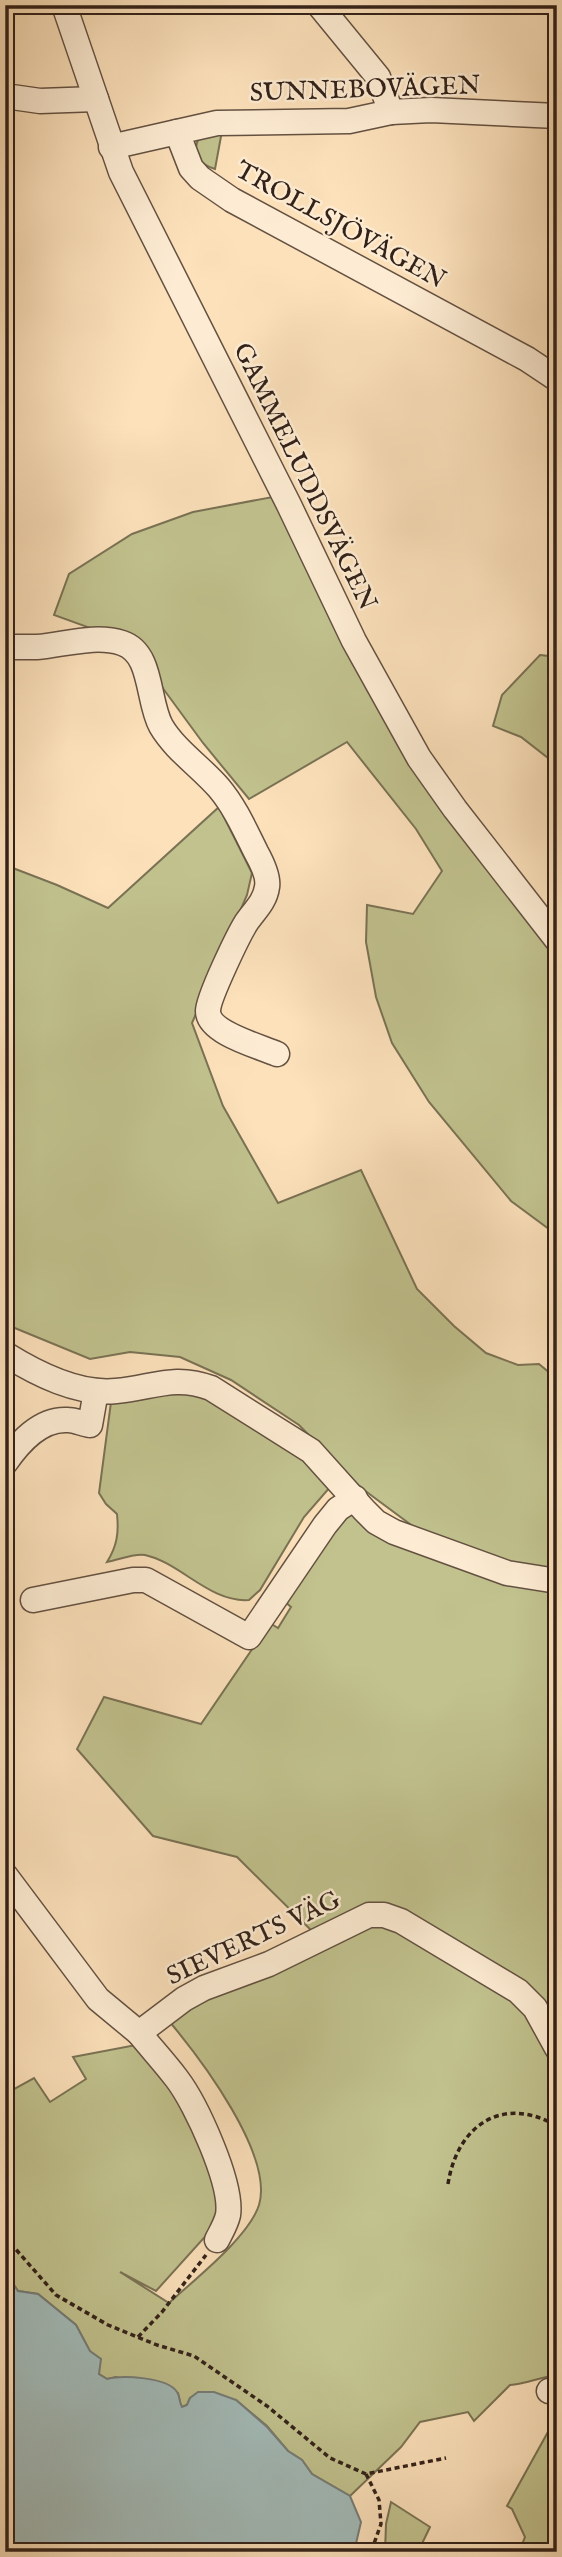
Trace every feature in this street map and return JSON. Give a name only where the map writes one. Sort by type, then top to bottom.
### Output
[{"type":"street","name":"GAMMELUDDSVÄGEN","points":[[64,5],[111,147],[153,238],[289,505],[354,641],[398,724],[455,810],[557,940]]},
{"type":"street","points":[[319,5],[378,77],[391,112]]},
{"type":"street","points":[[5,96],[40,101],[96,99]]},
{"type":"street","name":"SUNNEBOVÄGEN","points":[[177,132],[217,122],[349,121],[391,112],[431,110],[557,116]]},
{"type":"street","points":[[111,147],[177,132]]},
{"type":"street","name":"TROLLSJÖVÄGEN","points":[[177,132],[191,168],[200,178],[232,200],[527,359],[557,379]]},
{"type":"street","points":[[5,647],[86,640],[108,641],[123,643],[138,655],[145,669],[155,710],[162,726],[233,806],[262,863],[268,885],[261,905],[246,924],[214,993],[208,1010],[211,1022],[218,1030],[277,1054]]},
{"type":"street","points":[[5,1354],[48,1377],[96,1391],[117,1391],[171,1380],[194,1381],[211,1388],[311,1451],[376,1522],[415,1541],[507,1573],[557,1581]]},
{"type":"street","points":[[5,1463],[22,1440],[38,1428],[68,1420],[90,1426],[96,1391]]},
{"type":"street","points":[[33,1600],[133,1580],[146,1580],[249,1637],[325,1525],[338,1509],[355,1498]]},
{"type":"street","points":[[5,1875],[98,1999],[139,2033],[188,2095],[221,2168],[229,2201],[228,2215],[217,2240]]},
{"type":"street","name":"SIEVERTS VÄG","points":[[139,2033],[184,1999],[204,1988],[269,1964],[369,1915],[384,1915],[401,1921],[518,1991],[536,2008],[557,2048]]},
{"type":"path","points":[[449,2184],[451,2164],[457,2149],[467,2135],[495,2117],[509,2112],[528,2113],[557,2126]]},
{"type":"path","points":[[5,2237],[56,2295],[108,2325],[194,2356],[267,2406],[330,2458],[366,2474],[446,2458]]},
{"type":"path","points":[[138,2337],[162,2312],[217,2240]]},
{"type":"path","points":[[366,2474],[376,2493],[380,2512],[380,2524],[371,2552]]},
{"type":"path","points":[[553,2552],[552,2532],[557,2521]]},
{"type":"green space","points":[[222,131],[215,169],[201,161],[196,148],[199,138]]},
{"type":"green space","points":[[278,496],[502,888],[557,953],[557,1235],[511,1201],[429,1102],[392,1043],[376,997],[366,942],[367,905],[413,914],[442,871],[416,829],[347,742],[249,799],[203,743],[129,642],[54,615],[69,574],[132,534],[193,512]]},
{"type":"green space","points":[[540,655],[557,657],[557,765],[521,737],[493,726],[502,695]]},
{"type":"green space","points":[[219,807],[252,873],[247,895],[192,1023],[223,1106],[278,1203],[361,1170],[417,1289],[486,1353],[518,1365],[539,1364],[557,1379],[557,1570],[524,1571],[422,1533],[360,1487],[299,1425],[231,1380],[180,1357],[130,1352],[90,1359],[5,1324],[5,865],[108,908]]},
{"type":"green space","points":[[150,1392],[202,1392],[307,1457],[331,1486],[304,1517],[260,1590],[249,1600],[221,1595],[158,1559],[145,1555],[107,1562],[115,1545],[118,1527],[117,1514],[99,1493],[111,1402]]},
{"type":"green space","points":[[355,1506],[557,1588],[557,2375],[510,2385],[474,2421],[468,2412],[420,2422],[401,2447],[350,2496],[312,2474],[302,2460],[288,2451],[267,2426],[236,2400],[190,2398],[187,2405],[181,2407],[178,2393],[116,2377],[107,2379],[99,2374],[76,2325],[38,2294],[18,2291],[5,2272],[5,2094],[34,2078],[50,2102],[86,2079],[73,2057],[141,2044],[158,2067],[207,2152],[221,2219],[156,2291],[120,2272],[169,2303],[233,2244],[253,2217],[259,2205],[261,2184],[256,2160],[215,2082],[169,2021],[202,1996],[325,1944],[237,1857],[153,1836],[77,1749],[104,1697],[201,1724],[270,1623],[278,1628],[291,1607],[284,1601],[335,1520]]},
{"type":"green space","points":[[557,2411],[557,2514],[548,2537],[548,2552],[519,2552],[525,2537],[512,2509],[507,2506]]},
{"type":"green space","points":[[391,2502],[430,2527],[418,2552],[385,2552],[386,2524]]},
{"type":"water","points":[[5,2272],[18,2291],[38,2294],[76,2325],[90,2351],[101,2359],[99,2374],[107,2379],[133,2377],[164,2383],[177,2392],[182,2407],[198,2392],[214,2392],[236,2400],[267,2427],[288,2451],[302,2460],[312,2474],[350,2496],[361,2522],[354,2552],[5,2552]]}]
